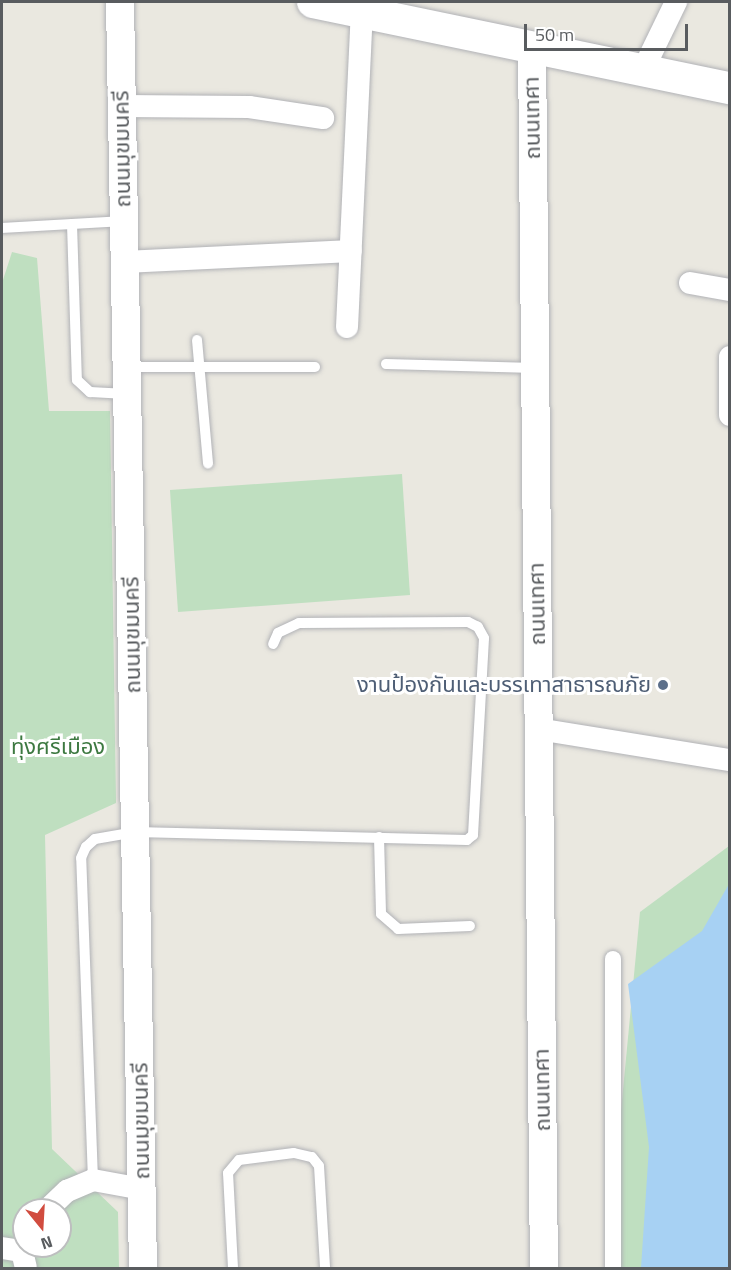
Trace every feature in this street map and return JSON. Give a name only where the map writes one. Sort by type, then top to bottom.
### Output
[{"type":"main road","points":[[313,2],[363,7],[532,47],[729,88]]},
{"type":"street","name":"ถนนมุขมนครี","points":[[120,2],[143,1269]]},
{"type":"street","points":[[643,70],[676,2]]},
{"type":"street","points":[[347,327],[363,7]]},
{"type":"street","name":"ถนนเทศา","points":[[532,47],[544,1269]]},
{"type":"street","points":[[122,106],[249,107],[323,118]]},
{"type":"street","points":[[125,262],[351,251]]},
{"type":"street","points":[[690,283],[729,290]]},
{"type":"street","points":[[729,357],[729,415]]},
{"type":"street","points":[[538,729],[729,760]]},
{"type":"street","points":[[613,959],[613,1269]]},
{"type":"street","points":[[60,1198],[67,1191],[93,1180],[142,1189]]},
{"type":"lane","points":[[2,228],[124,221]]},
{"type":"lane","points":[[72,224],[77,380],[90,392],[127,380],[199,367],[315,367]]},
{"type":"lane","points":[[197,340],[208,464]]},
{"type":"lane","points":[[386,364],[535,368]]},
{"type":"lane","points":[[93,1180],[81,858],[95,839],[135,832],[472,839],[482,632],[468,622],[299,623],[278,633],[273,644]]},
{"type":"lane","points":[[379,837],[381,914],[398,929],[470,926]]},
{"type":"lane","points":[[233,1269],[228,1173],[238,1160],[294,1153],[312,1157],[319,1166],[325,1269]]},
{"type":"green space","name":"ทุ่งศรีเมือง","points":[[12,252],[37,258],[49,411],[110,411],[116,803],[45,835],[52,1149],[118,1212],[119,1268],[2,1268],[2,283]]},
{"type":"green space","points":[[402,474],[410,595],[178,612],[170,490]]},
{"type":"green space","points":[[729,846],[729,1268],[606,1268],[640,912]]},
{"type":"water","points":[[729,884],[729,1268],[641,1268],[649,1147],[628,984],[702,931]]},
{"type":"place","name":"งานป้องกันและบรรเทาสาธารณภัย","points":[[663,685]]}]
